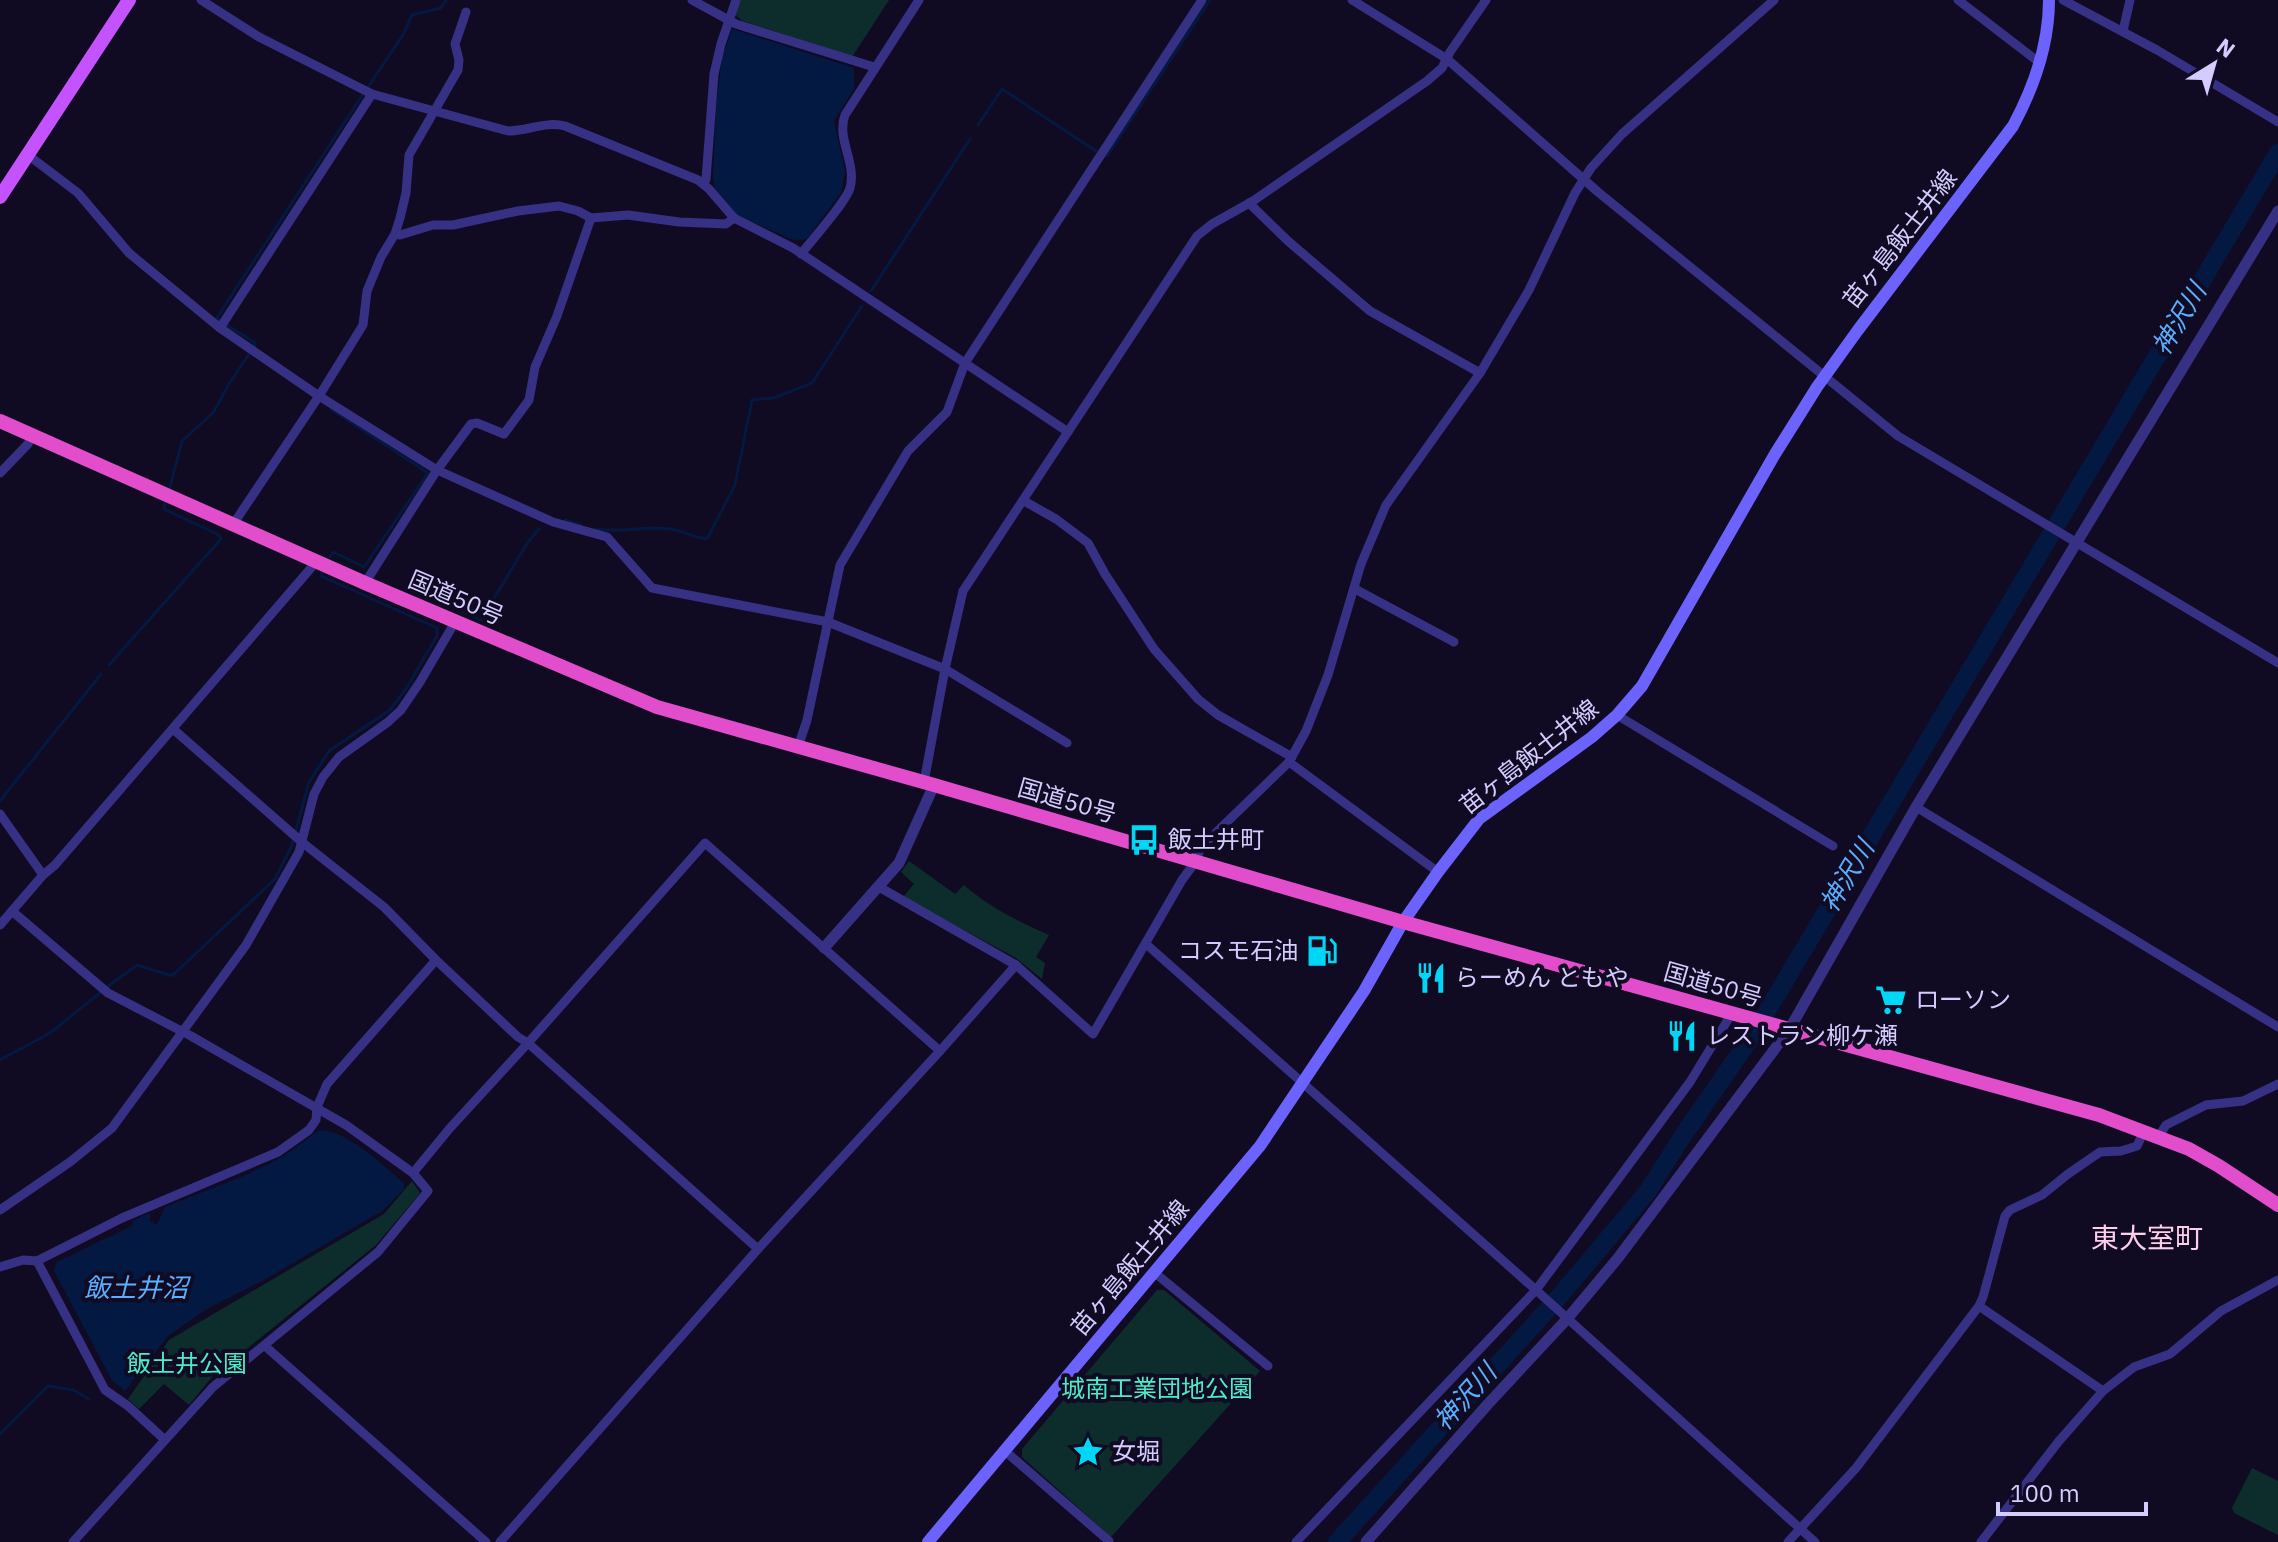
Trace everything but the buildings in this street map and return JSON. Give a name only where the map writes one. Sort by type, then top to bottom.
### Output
[{"type":"highway","name":"国道50号","points":[[0,421],[365,583],[657,707],[1403,922],[2099,1115],[2189,1149],[2278,1205]]},
{"type":"main road","points":[[0,197],[129,0]]},
{"type":"main road","name":"苗ヶ島飯土井線","points":[[928,1542],[1260,1146],[1364,991],[1403,922],[1479,819],[1592,737],[1617,715],[1642,686],[1775,454],[1825,376],[2013,126],[2030,95],[2040,63],[2049,0]]},
{"type":"street","points":[[201,0],[259,37],[372,94],[508,131],[545,124],[565,126],[704,184],[734,218],[801,254],[1068,432]]},
{"type":"street","points":[[692,0],[768,35],[874,67]]},
{"type":"street","points":[[704,184],[714,74],[736,0]]},
{"type":"street","points":[[801,254],[850,189],[850,163],[842,123],[874,67],[919,0]]},
{"type":"street","points":[[798,747],[807,720],[840,565],[908,451],[947,412],[965,363],[1202,0]]},
{"type":"street","points":[[1352,0],[1447,59],[1584,180],[1898,436],[2278,663]]},
{"type":"street","points":[[824,948],[899,863],[929,783],[945,669],[963,591],[1197,236],[1423,84],[1442,68],[1486,0]]},
{"type":"street","points":[[879,887],[1016,965],[1093,1034],[1196,861],[1201,847],[1290,759],[1306,731],[1328,675],[1361,564],[1386,505],[1480,373],[1529,290],[1575,193],[1608,148],[1630,126],[1774,0]]},
{"type":"street","points":[[1958,0],[2040,63]]},
{"type":"street","points":[[2063,0],[2123,31],[2274,120]]},
{"type":"street","points":[[2123,31],[2130,0]]},
{"type":"street","points":[[234,523],[363,325],[367,291],[381,257],[395,234],[406,193],[409,155],[458,70],[455,44],[466,12]]},
{"type":"street","points":[[220,328],[372,94]]},
{"type":"street","points":[[28,155],[78,193],[129,253],[220,328],[319,396],[437,470],[553,522],[607,537],[652,588],[828,622],[945,669],[1067,743]]},
{"type":"street","points":[[1249,203],[1370,311],[1480,373]]},
{"type":"street","points":[[395,234],[433,225],[453,225],[559,206],[591,218],[628,215],[726,224],[734,218]]},
{"type":"street","points":[[1366,1542],[1618,1258],[1783,1028],[2072,540],[2278,211]]},
{"type":"street","points":[[365,583],[437,470],[471,424],[477,423],[504,434],[524,408],[530,396],[535,367],[557,316],[591,218]]},
{"type":"street","points":[[0,473],[28,444],[32,435]]},
{"type":"street","points":[[1024,501],[1056,519],[1088,543],[1154,649],[1198,699],[1218,715],[1290,759],[1438,872]]},
{"type":"street","points":[[0,925],[173,729],[315,560]]},
{"type":"street","points":[[1355,589],[1454,642]]},
{"type":"street","points":[[0,1210],[70,1162],[112,1128],[246,945],[303,843],[314,794],[323,777],[339,757],[401,710],[455,622]]},
{"type":"street","points":[[1617,715],[1833,846]]},
{"type":"street","points":[[173,729],[303,843],[384,907],[518,1037],[758,1249]]},
{"type":"street","points":[[1916,807],[2278,1027]]},
{"type":"street","points":[[0,814],[43,875]]},
{"type":"street","points":[[413,1173],[705,843],[940,1051]]},
{"type":"street","points":[[12,911],[108,993],[317,1107],[413,1173],[428,1191],[378,1252],[213,1387],[73,1542]]},
{"type":"street","points":[[1146,944],[1815,1542]]},
{"type":"street","points":[[0,1267],[23,1260],[37,1261],[122,1218],[278,1152],[309,1130],[316,1120],[317,1107],[327,1084],[436,960]]},
{"type":"street","points":[[500,1542],[758,1249],[1016,965]]},
{"type":"street","points":[[1296,1542],[1537,1292],[1690,1082],[1735,1014]]},
{"type":"street","points":[[1788,1542],[1856,1468],[1979,1306],[2005,1216],[2010,1210],[2036,1199],[2100,1152],[2133,1148],[2166,1125],[2206,1105],[2243,1101],[2278,1084]]},
{"type":"street","points":[[37,1261],[105,1390],[128,1406],[165,1440]]},
{"type":"street","points":[[1155,1273],[1268,1366]]},
{"type":"street","points":[[1981,1542],[2059,1441],[2103,1391],[2134,1367],[2170,1354],[2221,1311],[2278,1280]]},
{"type":"street","points":[[1979,1306],[2103,1391]]},
{"type":"street","points":[[265,1346],[486,1542]]},
{"type":"street","points":[[1005,1451],[1109,1541]]},
{"type":"green space","points":[[740,0],[889,0],[852,57],[743,21],[735,15]]},
{"type":"green space","points":[[909,861],[955,894],[964,885],[994,907],[1049,935],[1036,957],[1045,963],[1042,979],[1016,958],[903,897],[914,884],[901,872]]},
{"type":"green space","name":"飯土井公園","points":[[412,1181],[420,1193],[376,1245],[213,1376],[189,1405],[164,1384],[139,1409],[128,1399],[169,1340],[384,1214]]},
{"type":"green space","name":"城南工業団地公園","points":[[1157,1290],[1164,1290],[1260,1371],[1111,1537],[1022,1457],[1022,1449]]},
{"type":"green space","points":[[2252,1468],[2278,1481],[2278,1535],[2234,1513],[2232,1508]]},
{"type":"water","points":[[732,29],[854,68],[854,89],[834,121],[845,171],[841,193],[807,239],[793,240],[737,215],[715,188],[716,108],[722,58]]},
{"type":"water","name":"飯土井沼","points":[[323,1130],[345,1138],[366,1151],[404,1183],[404,1189],[382,1211],[264,1280],[205,1310],[168,1336],[125,1391],[112,1380],[54,1271],[57,1262],[132,1226],[134,1220],[150,1213],[150,1221],[157,1225],[165,1207],[258,1169]]},
{"type":"waterway","points":[[368,87],[403,35],[412,15],[441,8],[446,0]]},
{"type":"waterway","points":[[1107,156],[1210,0]]},
{"type":"waterway","points":[[978,125],[1002,89],[1096,151]]},
{"type":"waterway","points":[[220,321],[218,316],[363,94]]},
{"type":"waterway","points":[[871,291],[970,139]]},
{"type":"waterway","name":"神沢川","points":[[1337,1542],[1558,1298],[1648,1191],[1754,1033],[2278,153]]},
{"type":"waterway","points":[[596,529],[669,529],[707,539],[735,485],[752,400],[773,398],[812,383],[862,306]]},
{"type":"waterway","points":[[169,491],[182,441],[213,413],[255,345],[227,325]]},
{"type":"waterway","points":[[330,557],[333,552],[364,567],[428,473],[331,409]]},
{"type":"waterway","points":[[109,665],[221,539],[219,535],[164,509],[165,502]]},
{"type":"waterway","points":[[565,520],[581,525]]},
{"type":"waterway","points":[[413,593],[414,589],[481,620],[539,529]]},
{"type":"waterway","points":[[107,987],[137,965],[173,975],[275,879],[292,845],[309,782],[329,751],[390,710],[437,636],[437,628],[321,576],[322,572]]},
{"type":"waterway","points":[[0,801],[101,674]]},
{"type":"waterway","points":[[0,1060],[50,1033],[101,992]]},
{"type":"waterway","points":[[0,1434],[48,1386],[73,1390],[89,1399]]},
{"type":"place","name":"飯土井町","points":[[1144,840]]},
{"type":"place","name":"コスモ石油","points":[[1322,951]]},
{"type":"place","name":"らーめん ともや","points":[[1431,978]]},
{"type":"place","name":"ローソン","points":[[1891,1000]]},
{"type":"place","name":"レストラン柳ケ瀬","points":[[1682,1036]]},
{"type":"place","name":"女堀","points":[[1088,1452]]},
{"type":"district","name":"東大室町","points":[[2147,1238]]}]
